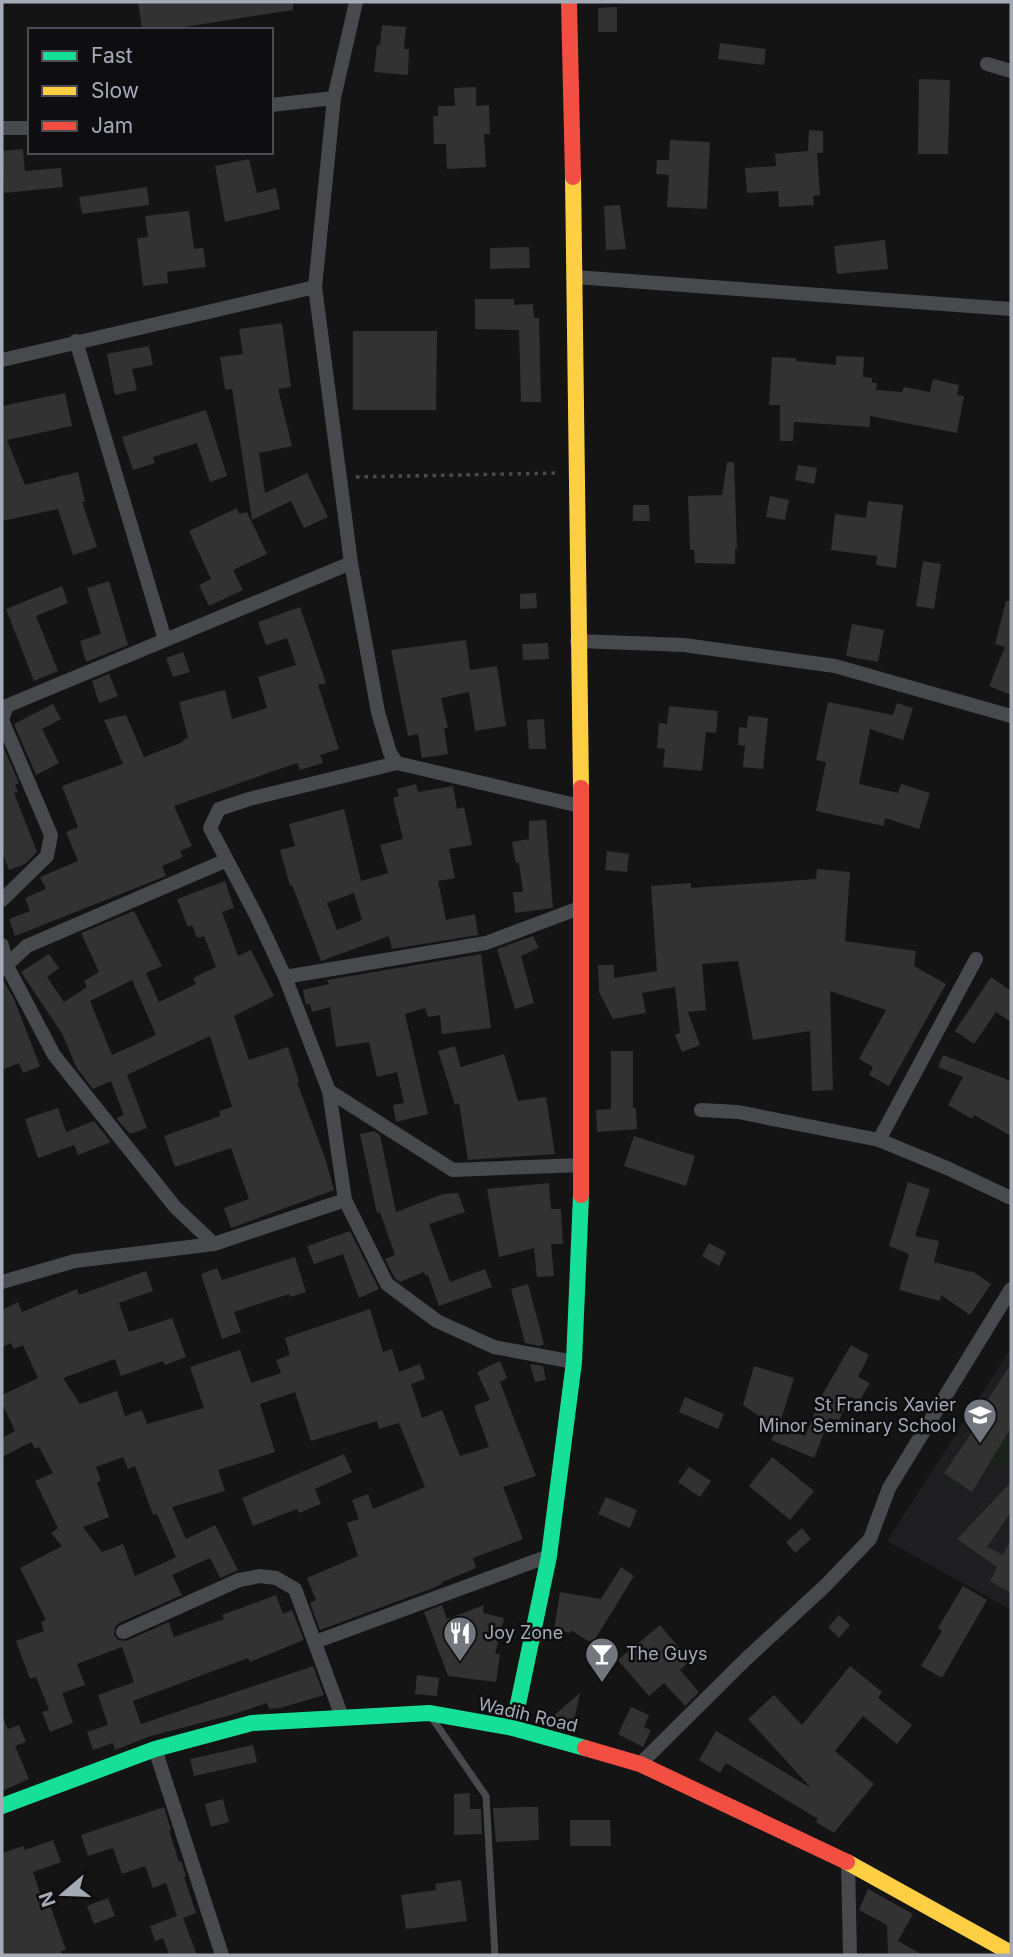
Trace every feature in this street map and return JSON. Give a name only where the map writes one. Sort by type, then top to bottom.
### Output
[{"type":"street","points":[[356,2],[334,98],[315,286],[351,563],[378,712],[390,753],[397,763]]},
{"type":"street","points":[[513,1728],[550,1556],[574,1362],[582,1166],[575,277],[567,2]]},
{"type":"street","points":[[987,64],[1011,71]]},
{"type":"street","points":[[273,106],[334,98]]},
{"type":"street","points":[[2,128],[28,128]]},
{"type":"street","points":[[575,277],[1011,309]]},
{"type":"street","points":[[2,360],[315,286]]},
{"type":"street","points":[[76,341],[165,639]]},
{"type":"street","points":[[2,900],[47,856],[51,835],[2,716],[7,706],[351,563]]},
{"type":"street","points":[[578,641],[684,645],[835,666],[1011,716]]},
{"type":"street","points":[[574,1362],[494,1347],[437,1321],[387,1284],[345,1200],[329,1091],[285,977],[210,828],[219,809],[248,799],[397,763],[580,806]]},
{"type":"street","points":[[4,967],[27,946],[227,860]]},
{"type":"street","points":[[285,977],[486,943],[582,907]]},
{"type":"street","points":[[2,945],[4,967],[54,1055],[175,1207],[214,1244]]},
{"type":"street","points":[[879,1140],[976,959]]},
{"type":"street","points":[[329,1091],[453,1170],[582,1166]]},
{"type":"street","points":[[701,1110],[738,1112],[879,1140],[1011,1198]]},
{"type":"street","points":[[2,1282],[75,1261],[214,1244],[345,1200]]},
{"type":"street","points":[[640,1764],[746,1658],[826,1585],[870,1539],[889,1488],[1011,1289]]},
{"type":"street","points":[[314,1642],[550,1556]]},
{"type":"street","points":[[123,1632],[239,1580],[260,1576],[276,1578],[295,1590],[342,1717]]},
{"type":"street","name":"Wadih Road","points":[[2,1806],[155,1749],[252,1723],[429,1713],[513,1728],[640,1764],[848,1863],[1011,1953]]},
{"type":"street","points":[[155,1749],[222,1955]]},
{"type":"street","points":[[848,1863],[850,1955]]},
{"type":"lane","points":[[429,1713],[486,1796],[495,1955]]},
{"type":"path","points":[[340,477],[577,472]]},
{"type":"shaded area","name":"St Francis Xavier Minor Seminary School","points":[[1011,1348],[1011,1610],[887,1541]]},
{"type":"shaded area","points":[[1011,1379],[1011,1462],[941,1487]]},
{"type":"building","points":[[138,2],[293,2],[293,10],[178,28],[142,28]]},
{"type":"building","points":[[617,7],[617,32],[598,32],[598,8]]},
{"type":"building","points":[[382,25],[406,27],[404,49],[409,49],[408,75],[374,72]]},
{"type":"building","points":[[720,43],[766,49],[764,65],[718,59]]},
{"type":"building","points":[[919,79],[950,80],[948,154],[918,154]]},
{"type":"building","points":[[476,87],[476,106],[489,105],[490,134],[484,134],[486,167],[447,169],[446,144],[434,144],[433,116],[438,116],[438,106],[455,106],[454,88]]},
{"type":"building","points":[[809,130],[823,131],[823,153],[817,153],[820,195],[813,196],[814,205],[779,207],[778,191],[747,193],[745,168],[776,166],[775,154],[808,151]]},
{"type":"building","points":[[670,140],[710,142],[707,209],[667,207],[669,175],[656,174],[657,160],[669,160]]},
{"type":"building","points":[[23,149],[25,171],[61,168],[63,187],[4,193],[2,151]]},
{"type":"building","points":[[249,159],[257,193],[276,188],[280,209],[225,222],[215,166]]},
{"type":"building","points":[[147,187],[149,205],[82,214],[79,197]]},
{"type":"building","points":[[620,205],[626,249],[606,250],[604,206]]},
{"type":"building","points":[[189,211],[194,249],[203,248],[206,267],[167,272],[168,283],[143,286],[137,238],[148,237],[145,216]]},
{"type":"building","points":[[885,240],[888,269],[837,274],[834,246]]},
{"type":"building","points":[[529,247],[530,268],[490,269],[490,248]]},
{"type":"building","points":[[475,299],[514,299],[514,305],[533,304],[534,318],[539,318],[541,402],[521,402],[519,330],[475,329]]},
{"type":"building","points":[[282,323],[291,387],[278,389],[292,446],[259,453],[265,493],[307,473],[328,517],[304,528],[291,501],[252,520],[232,389],[225,390],[220,357],[243,354],[239,329]]},
{"type":"building","points":[[353,331],[437,331],[436,410],[353,410]]},
{"type":"building","points":[[149,346],[153,365],[132,369],[137,390],[115,395],[107,354]]},
{"type":"building","points":[[836,356],[864,357],[863,377],[872,378],[872,383],[877,383],[876,390],[902,392],[904,387],[930,392],[933,379],[959,385],[957,395],[964,396],[957,433],[870,416],[870,427],[794,422],[793,441],[780,441],[780,405],[769,405],[772,357],[836,365]]},
{"type":"building","points":[[65,393],[72,426],[7,440],[25,485],[78,472],[85,502],[82,502],[97,547],[73,555],[58,509],[2,521],[2,406]]},
{"type":"building","points":[[206,410],[227,476],[210,482],[197,443],[153,457],[155,463],[133,470],[122,437]]},
{"type":"building","points":[[727,462],[734,462],[737,549],[735,564],[695,563],[694,550],[690,550],[688,496],[722,495]]},
{"type":"building","points":[[798,465],[817,468],[814,484],[795,480]]},
{"type":"building","points":[[770,496],[789,500],[785,520],[766,517]]},
{"type":"building","points":[[868,501],[903,505],[896,568],[876,565],[877,556],[831,550],[835,514],[866,518]]},
{"type":"building","points":[[633,505],[649,505],[650,521],[633,521]]},
{"type":"building","points":[[237,508],[239,514],[247,512],[267,554],[233,570],[243,590],[209,606],[199,585],[211,579],[189,531]]},
{"type":"building","points":[[923,561],[941,564],[934,609],[916,606]]},
{"type":"building","points":[[109,581],[128,645],[86,662],[80,641],[101,634],[87,588]]},
{"type":"building","points":[[62,586],[68,603],[36,616],[58,671],[34,681],[6,609]]},
{"type":"building","points":[[536,593],[537,608],[520,609],[520,594]]},
{"type":"building","points":[[1006,601],[1011,601],[1011,695],[989,686],[1005,647],[995,644]]},
{"type":"building","points":[[300,607],[326,683],[318,685],[339,749],[320,755],[323,763],[300,770],[297,763],[174,806],[192,846],[180,851],[183,857],[162,866],[166,876],[15,936],[9,919],[30,911],[25,898],[46,889],[40,877],[78,861],[66,832],[78,827],[62,786],[123,764],[104,720],[126,715],[144,757],[188,738],[179,702],[225,690],[232,719],[267,708],[258,677],[296,665],[287,638],[266,645],[258,622]]},
{"type":"building","points":[[852,624],[884,630],[878,662],[846,656]]},
{"type":"building","points":[[466,640],[470,670],[497,666],[506,726],[475,731],[469,692],[441,698],[448,728],[444,728],[448,754],[422,758],[418,734],[408,736],[391,650]]},
{"type":"building","points":[[548,643],[549,659],[523,660],[522,644]]},
{"type":"building","points":[[183,652],[190,672],[173,677],[166,658]]},
{"type":"building","points":[[109,674],[118,696],[99,703],[92,681]]},
{"type":"building","points":[[828,702],[893,715],[897,703],[913,708],[903,740],[870,729],[859,784],[898,793],[901,784],[930,793],[919,829],[885,818],[884,826],[816,811],[826,762],[816,760]]},
{"type":"building","points":[[53,704],[61,719],[42,729],[59,763],[36,775],[14,724]]},
{"type":"building","points":[[669,706],[718,711],[716,733],[706,732],[702,771],[663,767],[665,749],[657,748],[659,723],[667,724]]},
{"type":"building","points":[[748,716],[768,718],[763,769],[743,767],[745,746],[738,745],[739,727],[747,728]]},
{"type":"building","points":[[544,719],[546,749],[529,749],[527,720]]},
{"type":"building","points":[[2,744],[19,783],[15,785],[18,792],[14,793],[37,852],[25,864],[9,870],[2,852]]},
{"type":"building","points":[[416,784],[418,792],[453,786],[457,809],[464,807],[472,845],[449,849],[455,878],[438,881],[446,920],[475,914],[478,935],[392,949],[389,936],[321,961],[292,885],[290,886],[280,850],[295,846],[289,824],[344,809],[361,881],[388,873],[380,845],[403,839],[393,798],[399,796],[397,789]],"holes":[[[354,893],[362,920],[337,930],[327,903]]]},
{"type":"building","points":[[546,820],[553,908],[515,913],[513,892],[523,892],[519,863],[516,863],[512,842],[529,839],[529,821]]},
{"type":"building","points":[[607,851],[629,854],[627,872],[605,870]]},
{"type":"building","points":[[817,869],[850,872],[845,941],[916,951],[914,966],[946,984],[889,1086],[869,1075],[873,1067],[859,1059],[886,1010],[830,991],[833,1090],[812,1091],[810,1031],[753,1040],[738,961],[702,964],[706,1010],[688,1012],[700,1045],[682,1052],[675,1035],[680,1033],[675,987],[642,993],[646,1013],[613,1019],[599,992],[598,965],[614,965],[614,978],[657,971],[651,886],[691,883],[691,888],[816,879]]},
{"type":"building","points":[[225,881],[234,908],[222,912],[238,956],[251,950],[274,996],[234,1016],[249,1060],[288,1047],[299,1081],[297,1082],[334,1190],[231,1228],[224,1208],[249,1199],[231,1148],[175,1167],[164,1136],[220,1116],[219,1111],[232,1107],[210,1036],[127,1075],[147,1128],[130,1134],[116,1118],[124,1115],[111,1081],[93,1089],[76,1067],[63,1035],[21,972],[49,954],[59,968],[47,977],[64,1002],[87,987],[84,981],[99,972],[81,933],[134,911],[162,966],[146,973],[159,1002],[196,984],[193,978],[216,967],[204,936],[197,938],[192,925],[188,927],[177,899]],"holes":[[[132,980],[156,1035],[112,1055],[90,1001]]]},
{"type":"building","points":[[533,936],[539,948],[521,956],[534,1003],[515,1009],[497,949]]},
{"type":"building","points":[[481,954],[491,1028],[442,1034],[440,1015],[428,1017],[425,1008],[405,1014],[428,1114],[396,1122],[393,1105],[404,1103],[397,1072],[377,1077],[369,1042],[336,1047],[330,1007],[312,1012],[310,1004],[306,1005],[303,990],[329,984],[327,980]]},
{"type":"building","points":[[991,977],[1011,991],[1011,1022],[996,1012],[974,1044],[955,1031]]},
{"type":"building","points":[[2,978],[14,999],[40,1066],[23,1073],[19,1063],[2,1070]]},
{"type":"building","points":[[455,1046],[461,1067],[504,1054],[518,1101],[546,1097],[555,1154],[468,1160],[459,1103],[455,1105],[438,1051]]},
{"type":"building","points":[[611,1051],[633,1051],[633,1108],[636,1108],[637,1129],[597,1132],[596,1110],[611,1109]]},
{"type":"building","points":[[943,1055],[1011,1081],[1011,1136],[974,1115],[972,1119],[948,1105],[963,1077],[938,1067]]},
{"type":"building","points":[[58,1108],[66,1132],[94,1121],[111,1142],[78,1155],[74,1145],[38,1158],[25,1119]]},
{"type":"building","points":[[374,1131],[380,1135],[396,1212],[443,1194],[458,1193],[465,1212],[429,1224],[450,1282],[485,1269],[492,1287],[439,1306],[428,1275],[424,1272],[400,1282],[395,1278],[385,1259],[395,1255],[380,1212],[377,1213],[360,1134]]},
{"type":"building","points":[[634,1136],[695,1156],[686,1186],[624,1166]]},
{"type":"building","points":[[908,1182],[930,1189],[915,1236],[939,1241],[934,1262],[972,1271],[991,1284],[970,1315],[941,1295],[940,1301],[899,1290],[909,1254],[889,1246]]},
{"type":"building","points":[[549,1183],[551,1209],[561,1209],[563,1244],[551,1244],[554,1276],[537,1277],[534,1248],[499,1257],[487,1189]]},
{"type":"building","points":[[350,1231],[379,1289],[359,1298],[343,1254],[314,1264],[307,1246]]},
{"type":"building","points":[[709,1243],[726,1252],[719,1266],[702,1256]]},
{"type":"building","points":[[295,1257],[306,1292],[290,1297],[289,1294],[234,1312],[241,1332],[222,1339],[201,1274],[217,1268],[222,1280]]},
{"type":"building","points":[[146,1271],[153,1291],[119,1303],[129,1332],[172,1318],[186,1357],[165,1365],[163,1361],[121,1376],[115,1359],[63,1378],[80,1404],[117,1391],[125,1416],[142,1410],[147,1424],[204,1408],[190,1367],[240,1350],[251,1383],[281,1373],[276,1360],[290,1355],[285,1338],[370,1309],[383,1352],[392,1349],[399,1372],[420,1364],[425,1379],[411,1384],[422,1418],[442,1410],[460,1456],[489,1447],[474,1406],[490,1400],[477,1372],[500,1361],[507,1378],[500,1382],[536,1476],[503,1487],[523,1539],[473,1558],[476,1568],[436,1587],[320,1630],[310,1603],[316,1600],[307,1578],[358,1556],[347,1523],[359,1519],[352,1500],[368,1494],[373,1509],[425,1487],[399,1423],[379,1429],[377,1421],[311,1441],[295,1392],[260,1404],[275,1452],[218,1470],[225,1491],[172,1507],[186,1539],[215,1525],[238,1570],[220,1578],[210,1558],[172,1575],[182,1595],[119,1623],[115,1627],[114,1635],[118,1640],[126,1641],[169,1622],[174,1637],[224,1619],[222,1615],[276,1595],[283,1614],[292,1610],[304,1640],[250,1662],[248,1658],[133,1701],[141,1724],[313,1666],[324,1695],[280,1708],[269,1709],[267,1703],[151,1736],[115,1750],[113,1743],[93,1750],[87,1732],[108,1725],[98,1695],[134,1682],[122,1647],[77,1664],[85,1685],[62,1693],[73,1723],[50,1732],[42,1712],[49,1710],[36,1677],[30,1679],[16,1641],[44,1631],[41,1622],[46,1620],[20,1568],[62,1546],[51,1533],[58,1528],[35,1481],[53,1473],[39,1447],[35,1449],[31,1442],[2,1457],[2,1438],[15,1431],[2,1403],[2,1395],[38,1378],[23,1345],[14,1349],[11,1343],[2,1347],[2,1310],[18,1302],[22,1312],[77,1289],[79,1295]],"holes":[[[123,1457],[128,1469],[135,1466],[153,1515],[157,1514],[176,1557],[135,1576],[123,1544],[102,1552],[83,1527],[109,1517],[97,1482],[101,1481],[96,1467]]]},
{"type":"building","points":[[528,1284],[544,1344],[540,1346],[525,1343],[511,1289]]},
{"type":"building","points":[[851,1345],[869,1355],[858,1377],[870,1383],[859,1402],[850,1396],[839,1421],[830,1418],[814,1458],[771,1440],[777,1429],[743,1405],[754,1366],[794,1378],[779,1426],[805,1436],[822,1395]]},
{"type":"building","points":[[530,1364],[543,1366],[546,1380],[535,1382]]},
{"type":"building","points":[[1011,1364],[1011,1428],[972,1492],[944,1473],[973,1431],[969,1428]]},
{"type":"building","points":[[685,1397],[724,1414],[718,1429],[679,1412]]},
{"type":"building","points":[[344,1454],[352,1472],[315,1489],[321,1504],[299,1513],[297,1509],[253,1526],[242,1498]]},
{"type":"building","points":[[772,1457],[814,1491],[790,1520],[749,1486]]},
{"type":"building","points":[[689,1467],[711,1481],[700,1497],[678,1482]]},
{"type":"building","points":[[1011,1482],[1011,1512],[987,1547],[1003,1555],[1011,1539],[1011,1593],[990,1581],[997,1567],[957,1539]]},
{"type":"building","points":[[606,1497],[637,1510],[630,1528],[598,1514]]},
{"type":"building","points":[[802,1528],[811,1539],[795,1553],[786,1542]]},
{"type":"building","points":[[621,1567],[634,1576],[594,1641],[588,1641],[571,1630],[571,1633],[554,1630],[560,1592],[601,1599]]},
{"type":"building","points":[[963,1586],[987,1600],[942,1678],[921,1666],[942,1631],[938,1628]]},
{"type":"building","points":[[442,1605],[447,1619],[484,1605],[483,1613],[504,1618],[495,1654],[500,1654],[496,1682],[448,1676],[424,1612]]},
{"type":"building","points":[[839,1615],[850,1625],[839,1638],[828,1627]]},
{"type":"building","points":[[660,1625],[690,1661],[680,1670],[699,1692],[685,1706],[664,1683],[649,1696],[618,1660]]},
{"type":"building","points":[[850,1666],[882,1692],[878,1698],[912,1725],[897,1744],[863,1716],[835,1751],[874,1784],[834,1833],[816,1822],[818,1819],[726,1763],[720,1773],[699,1760],[716,1731],[811,1788],[748,1719],[774,1695],[802,1725]]},
{"type":"building","points":[[417,1675],[439,1678],[437,1696],[415,1694]]},
{"type":"building","points":[[580,1693],[574,1721],[552,1717]]},
{"type":"building","points":[[631,1707],[649,1715],[644,1727],[651,1730],[643,1747],[618,1734]]},
{"type":"building","points":[[2,1715],[8,1729],[19,1725],[26,1742],[15,1746],[29,1779],[2,1791]]},
{"type":"building","points":[[253,1745],[257,1762],[194,1776],[190,1759]]},
{"type":"building","points":[[470,1793],[470,1809],[481,1809],[482,1834],[454,1835],[454,1794]]},
{"type":"building","points":[[223,1799],[229,1822],[211,1827],[205,1804]]},
{"type":"building","points":[[164,1807],[196,1913],[183,1918],[197,1955],[169,1955],[163,1938],[155,1941],[150,1926],[177,1916],[166,1883],[153,1888],[145,1866],[122,1874],[113,1848],[88,1856],[81,1835]]},
{"type":"building","points":[[538,1807],[539,1840],[496,1842],[493,1808]]},
{"type":"building","points":[[570,1820],[610,1820],[611,1846],[570,1846]]},
{"type":"building","points":[[53,1840],[61,1862],[33,1872],[42,1899],[47,1897],[66,1950],[61,1951],[63,1955],[2,1955],[2,1853],[23,1846],[25,1850]]},
{"type":"building","points":[[461,1880],[467,1921],[406,1929],[401,1895],[436,1890],[435,1884]]},
{"type":"building","points":[[868,1889],[913,1914],[898,1941],[923,1955],[888,1955],[887,1925],[859,1910]]},
{"type":"building","points":[[108,1898],[115,1916],[94,1924],[87,1906]]},
{"type":"traffic: fast","points":[[513,1728],[549,1556],[574,1362],[581,1195]]},
{"type":"traffic: fast","points":[[2,1806],[155,1749],[252,1723],[429,1713],[513,1728],[585,1748]]},
{"type":"traffic: slow","points":[[573,177],[581,788]]},
{"type":"traffic: slow","points":[[847,1862],[1011,1953]]},
{"type":"traffic: jam","points":[[569,2],[573,177]]},
{"type":"traffic: jam","points":[[581,788],[581,1195]]},
{"type":"traffic: jam","points":[[585,1748],[640,1764],[847,1862]]},
{"type":"place","name":"St Francis Xavier Minor Seminary School","points":[[980,1445]]},
{"type":"place","name":"Joy Zone","points":[[460,1663]]},
{"type":"place","name":"The Guys","points":[[602,1684]]}]
